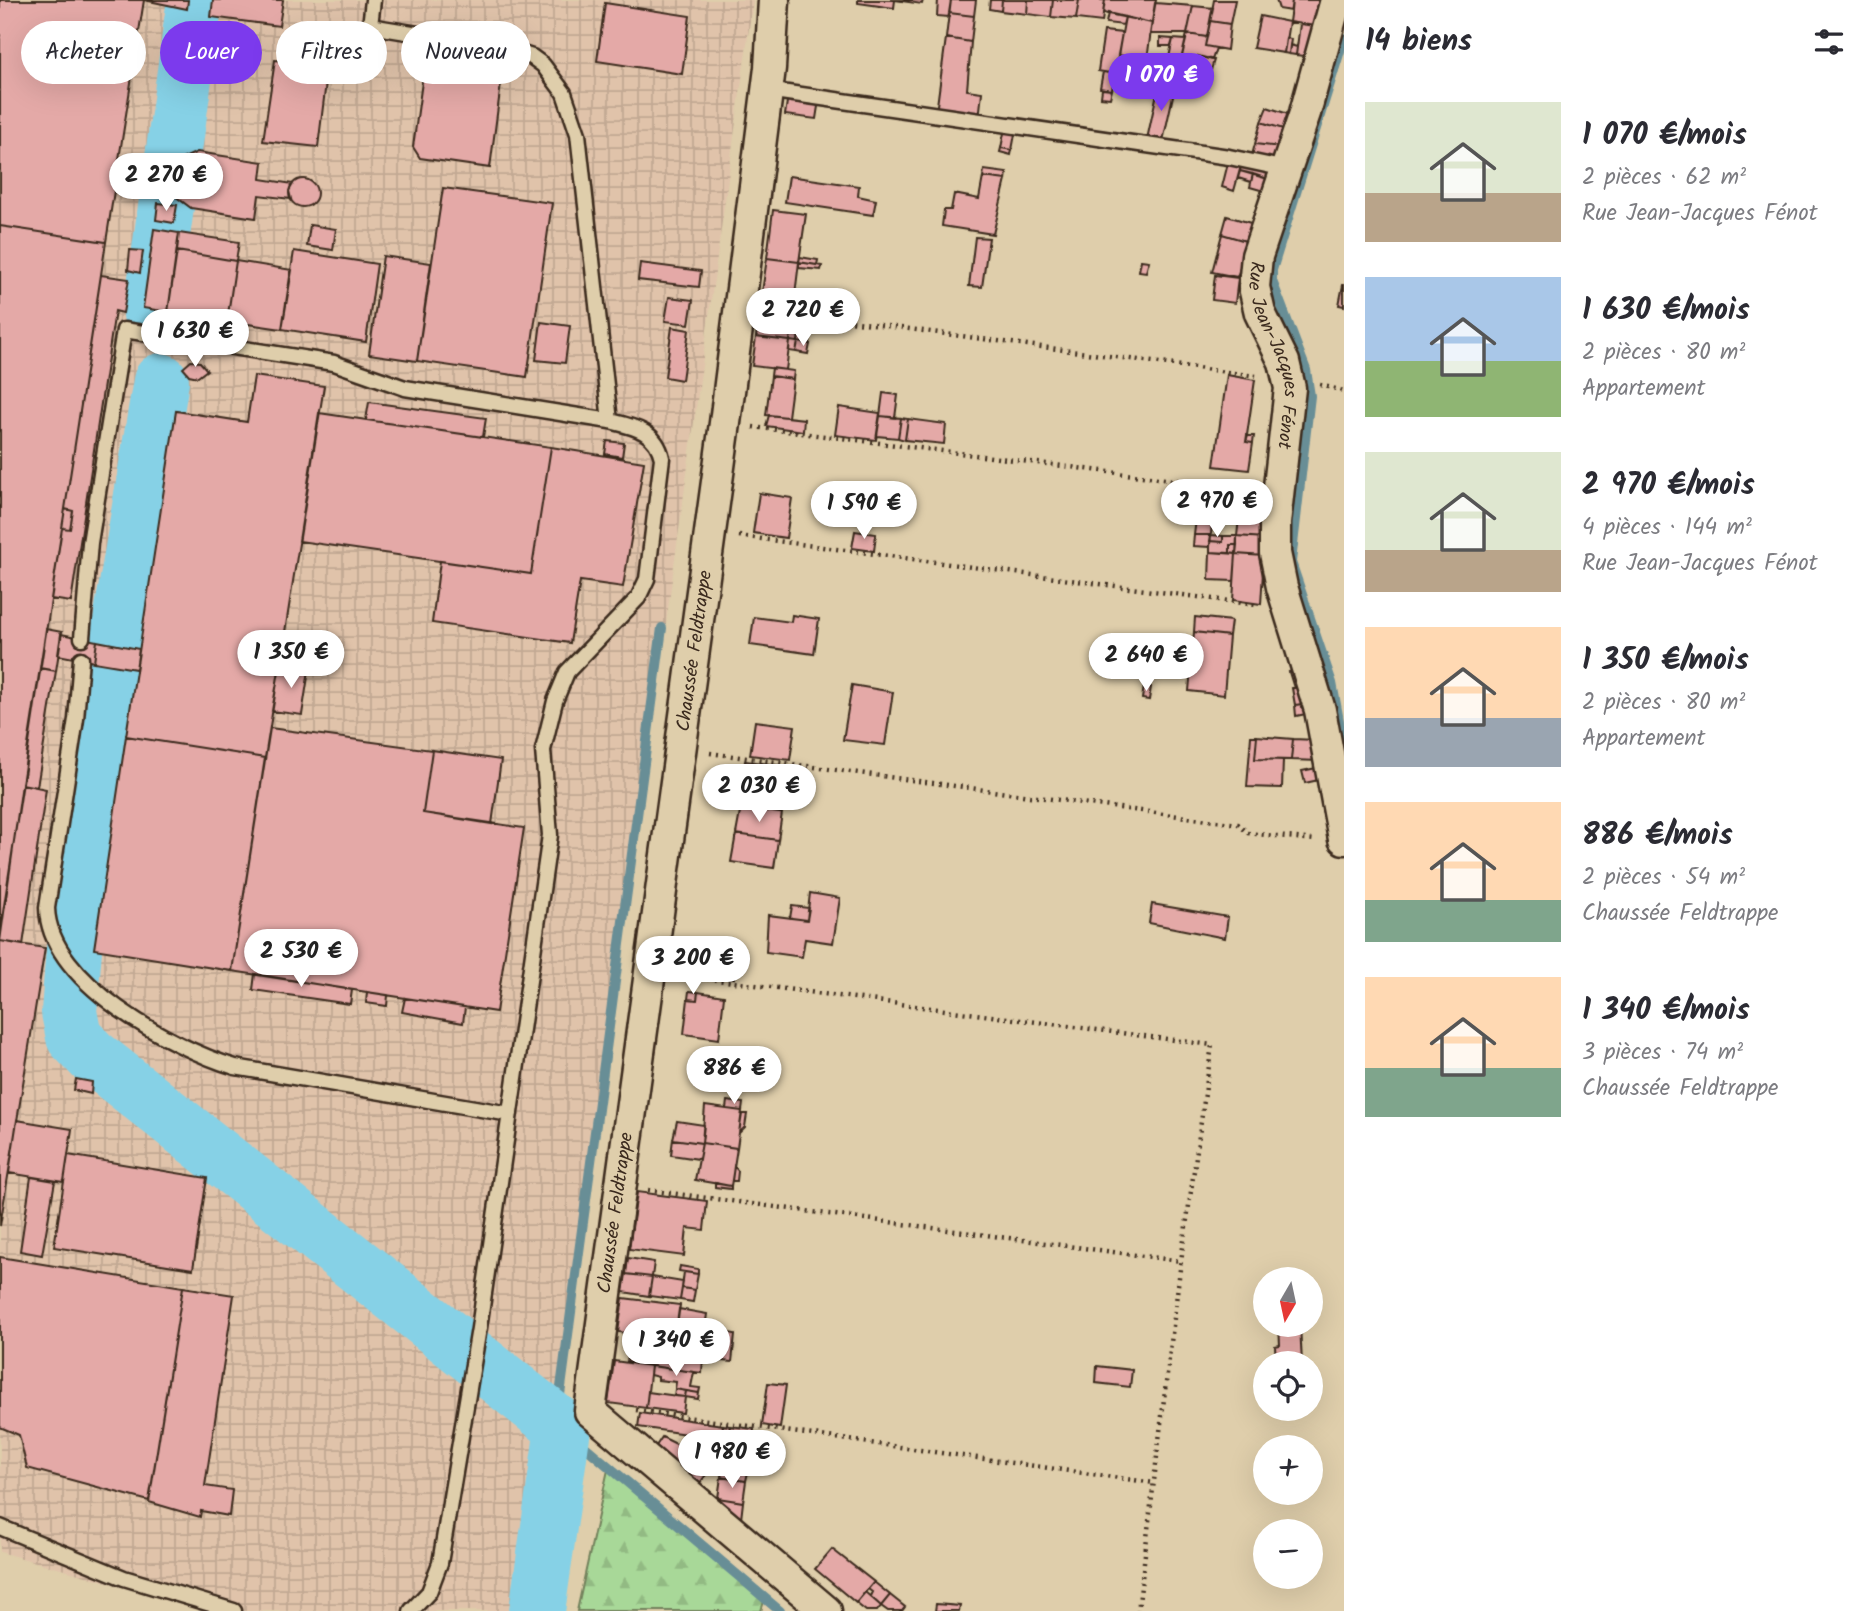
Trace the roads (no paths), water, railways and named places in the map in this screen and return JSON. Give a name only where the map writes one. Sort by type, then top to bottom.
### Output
[{"type":"street","name":"Chaussée Feldtrappe","points":[[772,0],[767,90],[711,533],[590,1411],[826,1611]]},
{"type":"street","name":"Rue Jean-Jacques Fénot","points":[[1333,840],[1320,710],[1286,601],[1275,553],[1275,523],[1290,399],[1289,379],[1260,313],[1254,287],[1257,256],[1315,80],[1336,0]]},
{"type":"lane","points":[[373,0],[370,26],[519,51],[542,65],[564,93],[578,134],[610,421]]},
{"type":"lane","points":[[767,90],[1216,155],[1286,169]]},
{"type":"lane","points":[[82,638],[90,543],[124,330],[334,363],[405,388],[610,421],[647,433],[660,449],[661,468],[651,565],[638,598],[575,661],[560,684],[543,750],[550,835],[471,1385],[440,1563],[429,1592],[411,1611]]},
{"type":"lane","points":[[81,659],[76,719],[47,892],[47,923],[69,962],[106,998],[169,1041],[235,1067],[510,1114]]},
{"type":"lane","points":[[0,1527],[124,1578],[234,1611]]},
{"type":"waterway","points":[[151,314],[195,0]]},
{"type":"waterway","points":[[1344,38],[1272,270],[1272,281],[1306,370],[1310,396],[1291,562],[1332,683],[1344,748]]},
{"type":"waterway","points":[[161,381],[81,861],[69,1012],[74,1037],[92,1056],[563,1428],[537,1611]]},
{"type":"waterway","points":[[662,628],[560,1395],[563,1428],[780,1611]]}]
